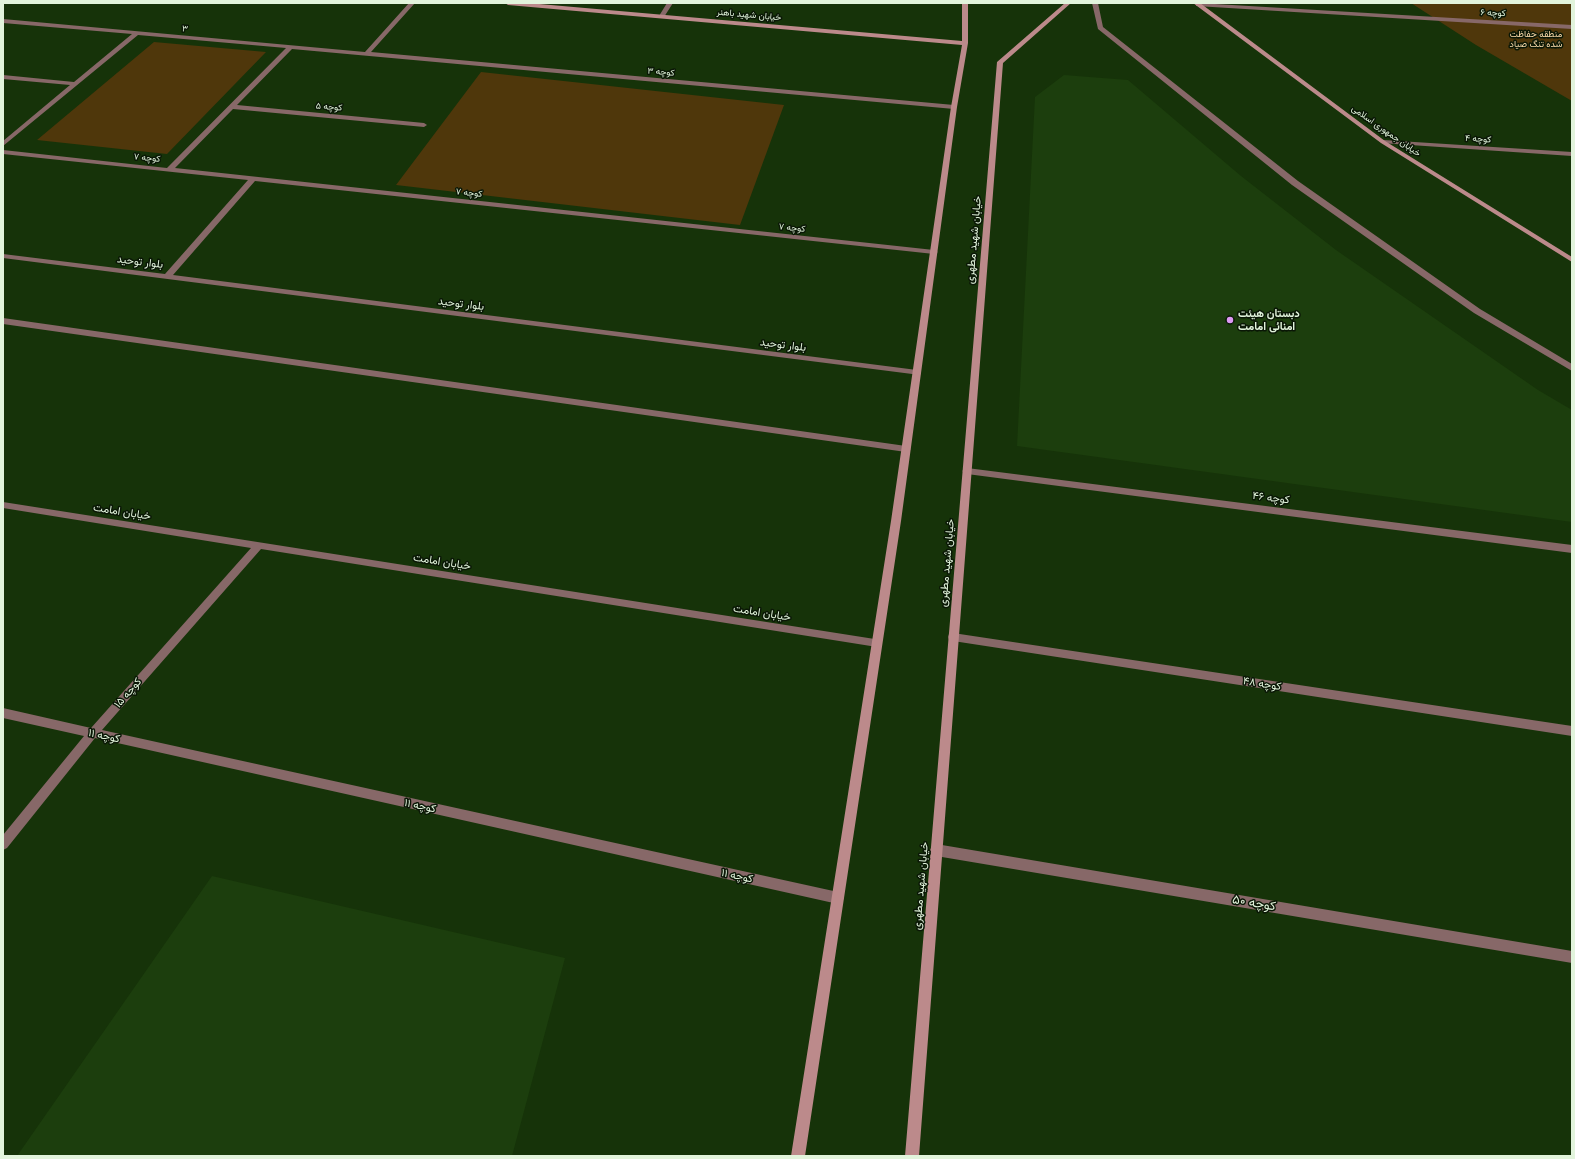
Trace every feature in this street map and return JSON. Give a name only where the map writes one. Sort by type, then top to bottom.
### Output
[{"type":"street","points":[[366,54],[412,3]]},
{"type":"street","name":"خیابان شهید باهنر","points":[[508,3],[965,43]]},
{"type":"street","points":[[662,16],[670,3]]},
{"type":"street","points":[[798,1156],[877,643],[917,373],[954,107],[965,43],[965,3]]},
{"type":"street","name":"خیابان شهید مطهری","points":[[912,1156],[1000,62],[1068,3]]},
{"type":"street","points":[[1095,3],[1100,28],[1295,183],[1477,310],[1572,368]]},
{"type":"street","name":"کوچه ۶","points":[[1197,4],[1572,26]]},
{"type":"street","name":"خیابان جمهوری اسلامی","points":[[1197,4],[1383,142],[1572,260]]},
{"type":"street","name":"۳","points":[[3,21],[366,54]]},
{"type":"street","points":[[3,144],[137,33]]},
{"type":"street","points":[[170,169],[291,47]]},
{"type":"street","name":"کوچه ۳","points":[[366,54],[954,107]]},
{"type":"street","points":[[3,77],[75,84]]},
{"type":"street","name":"کوچه ۵","points":[[232,107],[424,125]]},
{"type":"street","name":"کوچه ۴","points":[[1383,142],[1572,154]]},
{"type":"street","name":"کوچه ۷","points":[[3,152],[934,252]]},
{"type":"street","points":[[167,277],[254,178]]},
{"type":"street","name":"بلوار توحید","points":[[3,256],[917,373]]},
{"type":"street","points":[[3,321],[906,449]]},
{"type":"street","name":"کوچه ۴۶","points":[[967,471],[1572,549]]},
{"type":"street","name":"خیابان امامت","points":[[3,505],[877,643]]},
{"type":"street","name":"کوچه ۱۵","points":[[3,844],[93,733],[258,546]]},
{"type":"street","name":"کوچه ۴۸","points":[[953,637],[1572,731]]},
{"type":"street","name":"کوچه ۱۱","points":[[3,713],[838,898]]},
{"type":"street","name":"کوچه ۵۰","points":[[936,850],[1572,957]]},
{"type":"shaded area","name":"دبستان هیئت امنائی امامت","points":[[1064,75],[1128,80],[1241,176],[1336,250],[1538,390],[1572,410],[1572,522],[1017,446],[1035,97]]},
{"type":"shaded area","points":[[212,876],[565,958],[512,1156],[17,1156]]},
{"type":"green space","name":"منطقه حفاظت شده تنگ صیاد","points":[[1411,3],[1572,3],[1572,101],[1476,45]]},
{"type":"green space","points":[[154,42],[266,52],[167,154],[37,140]]},
{"type":"green space","points":[[481,72],[784,105],[740,225],[396,185]]},
{"type":"place","name":"دبستان هیئت امنائی امامت","points":[[1230,320]]}]
